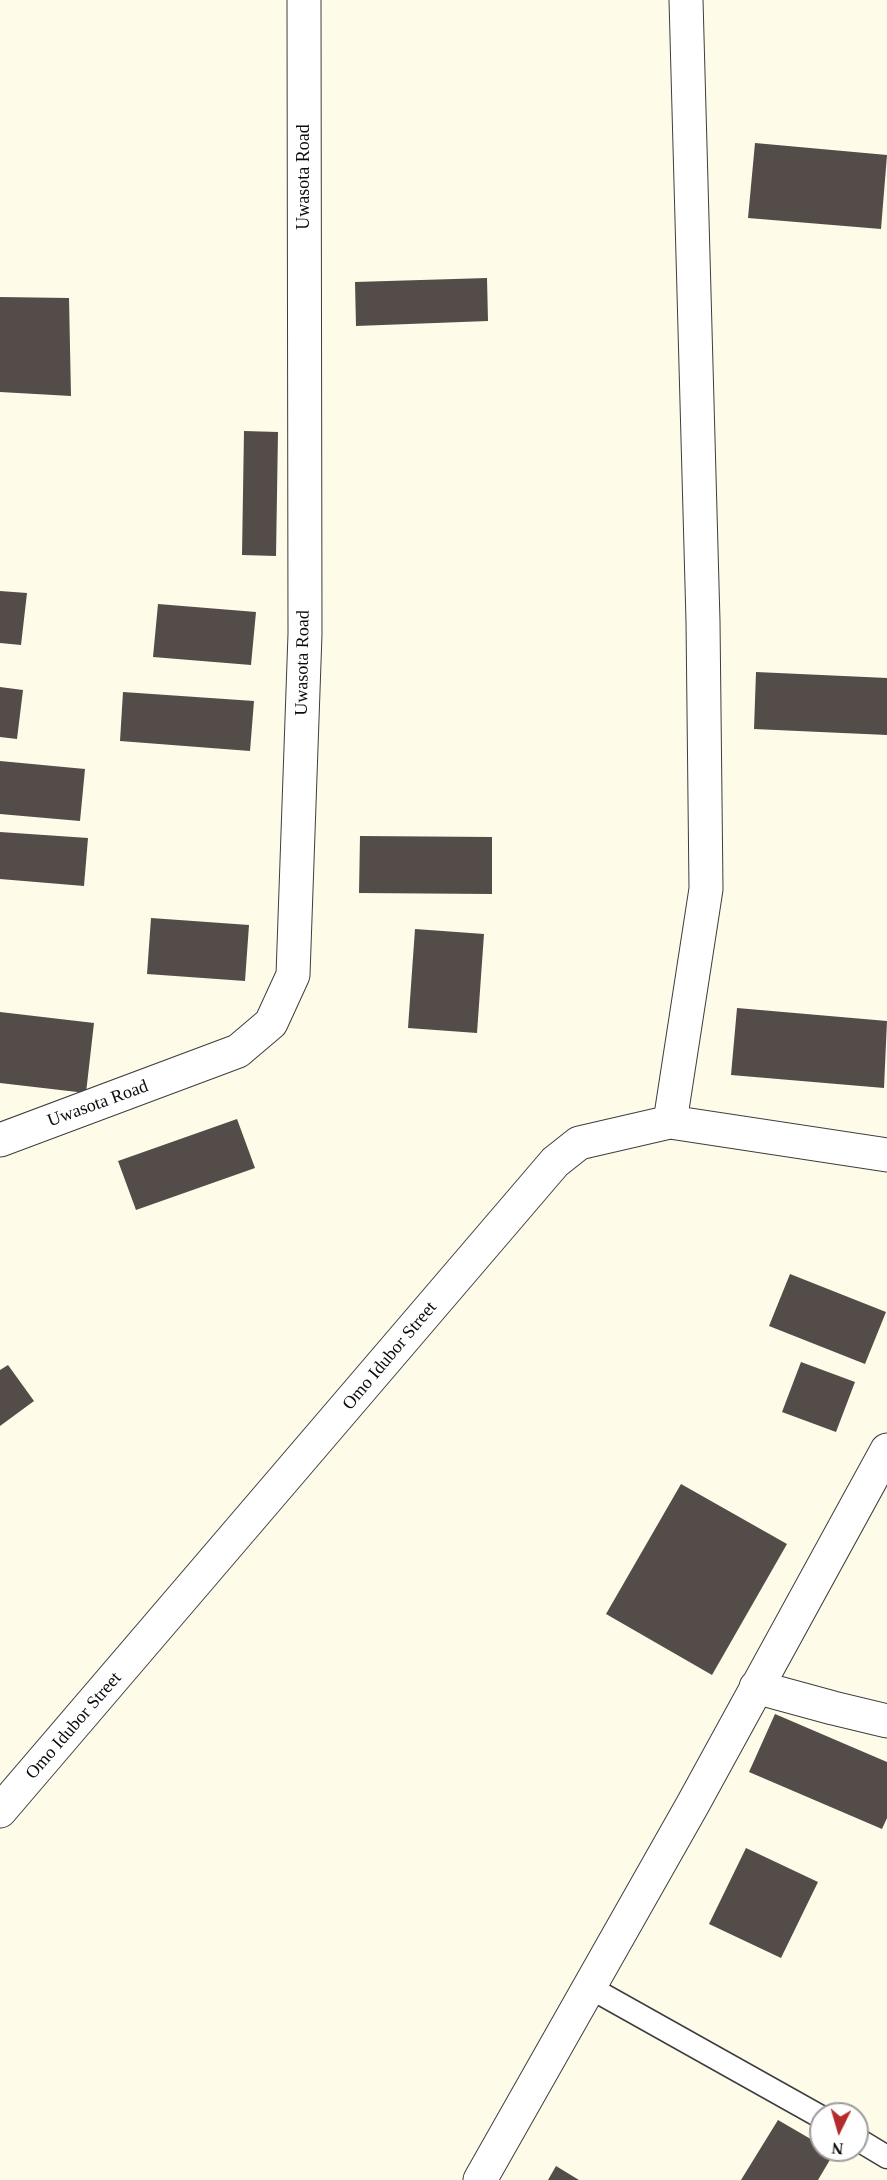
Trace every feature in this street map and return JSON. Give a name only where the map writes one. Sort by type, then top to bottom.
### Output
[{"type":"street","name":"Uwasota Road","points":[[0,1140],[238,1051],[271,1023],[293,975],[305,634],[304,0]]},
{"type":"street","points":[[670,1122],[706,890],[703,621],[687,0]]},
{"type":"street","name":"Omo Idubor Street","points":[[0,1811],[555,1162],[579,1143],[670,1122],[887,1155]]},
{"type":"street","points":[[480,2180],[693,1804],[887,1450]]},
{"type":"street","points":[[756,1687],[887,1721]]},
{"type":"lane","points":[[589,1987],[809,2110]]},
{"type":"lane","points":[[869,2146],[887,2157]]},
{"type":"building","points":[[755,143],[887,155],[881,229],[748,218]]},
{"type":"building","points":[[487,278],[488,321],[356,326],[355,282]]},
{"type":"building","points":[[0,297],[69,298],[71,396],[0,392]]},
{"type":"building","points":[[244,431],[278,432],[276,556],[242,555]]},
{"type":"building","points":[[0,591],[27,593],[21,645],[0,643]]},
{"type":"building","points":[[158,604],[256,612],[251,665],[153,657]]},
{"type":"building","points":[[756,672],[887,678],[887,735],[754,729]]},
{"type":"building","points":[[0,687],[23,690],[17,739],[0,737]]},
{"type":"building","points":[[123,692],[254,701],[250,751],[120,741]]},
{"type":"building","points":[[0,761],[85,769],[80,821],[0,814]]},
{"type":"building","points":[[0,832],[88,838],[84,886],[0,879]]},
{"type":"building","points":[[360,836],[492,837],[492,894],[359,893]]},
{"type":"building","points":[[151,918],[249,925],[245,981],[147,974]]},
{"type":"building","points":[[415,929],[484,934],[477,1033],[408,1028]]},
{"type":"building","points":[[737,1008],[887,1021],[884,1088],[731,1075]]},
{"type":"building","points":[[0,1012],[94,1023],[86,1093],[0,1083]]},
{"type":"building","points":[[237,1119],[255,1168],[136,1210],[118,1161]]},
{"type":"building","points":[[790,1274],[886,1312],[865,1364],[769,1326]]},
{"type":"building","points":[[801,1362],[855,1382],[836,1432],[782,1412]]},
{"type":"building","points":[[8,1365],[34,1401],[0,1426],[0,1370]]},
{"type":"building","points":[[681,1484],[787,1544],[712,1675],[606,1614]]},
{"type":"building","points":[[775,1714],[887,1762],[887,1818],[882,1829],[749,1772]]},
{"type":"building","points":[[746,1848],[818,1882],[781,1958],[709,1924]]},
{"type":"building","points":[[778,2120],[809,2138],[809,2162],[829,2162],[818,2180],[741,2180]]},
{"type":"building","points":[[556,2166],[579,2180],[548,2180]]}]
